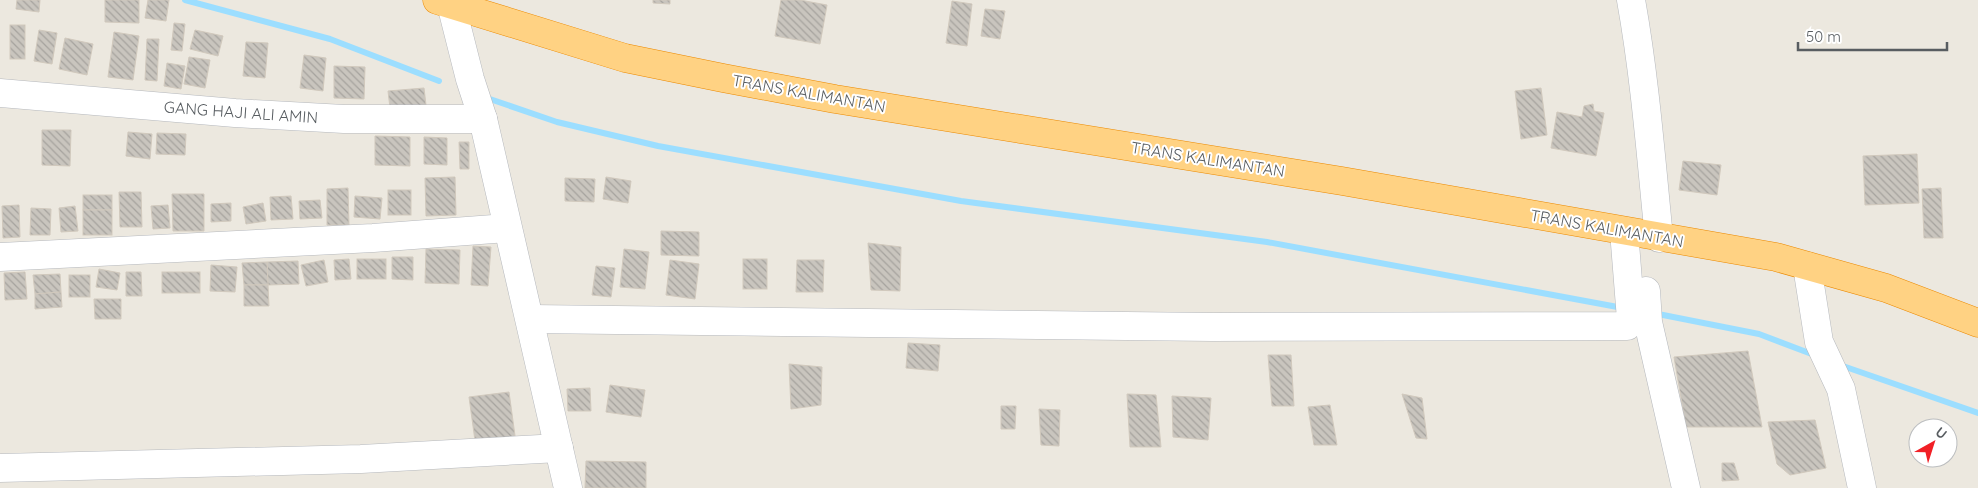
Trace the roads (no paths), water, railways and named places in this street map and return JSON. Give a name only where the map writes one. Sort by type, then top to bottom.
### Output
[{"type":"highway","name":"TRANS KALIMANTAN","points":[[446,2],[625,58],[723,78],[835,99],[1342,181],[1776,257],[1886,288],[1978,323]]},
{"type":"street","points":[[1631,0],[1648,131],[1639,310],[1686,488]]},
{"type":"street","points":[[446,2],[481,113],[568,488]]},
{"type":"street","name":"GANG HAJI ALI AMIN","points":[[0,93],[334,118],[481,113]]},
{"type":"street","points":[[0,256],[373,238],[507,228]]},
{"type":"street","points":[[1807,266],[1819,342],[1840,389],[1862,488]]},
{"type":"street","points":[[530,319],[1213,328],[1621,326],[1630,323],[1639,310]]},
{"type":"street","points":[[0,468],[361,460],[559,448]]},
{"type":"waterway","points":[[185,0],[330,39],[439,81]]},
{"type":"waterway","points":[[484,97],[557,122],[658,146],[961,201],[1267,242],[1623,308]]},
{"type":"waterway","points":[[1653,313],[1759,334],[1817,356]]},
{"type":"waterway","points":[[1840,365],[1978,413]]}]
